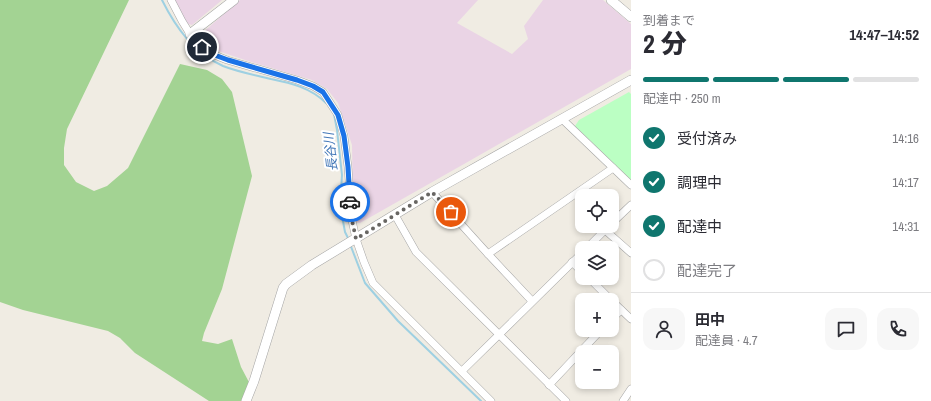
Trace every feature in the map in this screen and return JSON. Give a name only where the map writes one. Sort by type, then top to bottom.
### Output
[{"type":"street","points":[[171,0],[190,34],[202,47],[212,54],[297,80],[313,86],[323,92],[338,115],[344,136],[349,173],[350,211],[356,239],[373,283],[491,401]]},
{"type":"street","points":[[190,34],[234,0]]},
{"type":"street","points":[[611,0],[631,18]]},
{"type":"street","points":[[246,401],[254,381],[283,288],[286,284],[312,265],[432,192],[631,81]]},
{"type":"street","points":[[562,119],[631,186]]},
{"type":"street","points":[[488,254],[613,168]]},
{"type":"street","points":[[432,192],[532,301]]},
{"type":"street","points":[[619,216],[631,205]]},
{"type":"street","points":[[395,214],[416,252],[566,401]]},
{"type":"street","points":[[594,241],[602,233]]},
{"type":"street","points":[[612,233],[631,254]]},
{"type":"street","points":[[462,371],[575,259]]},
{"type":"street","points":[[572,262],[575,265]]},
{"type":"street","points":[[596,285],[604,293]]},
{"type":"street","points":[[621,310],[631,319]]},
{"type":"street","points":[[549,385],[595,337]]},
{"type":"street","points":[[623,401],[631,389]]},
{"type":"shaded area","points":[[174,0],[222,0],[192,25],[185,23]]},
{"type":"shaded area","points":[[240,0],[478,0],[457,23],[512,54],[528,39],[524,26],[543,0],[603,0],[631,24],[631,69],[360,223],[355,222],[353,212],[352,145],[338,103],[327,89],[312,80],[218,51],[200,39],[201,34]]},
{"type":"green space","points":[[0,0],[129,0],[67,129],[64,148],[64,165],[76,182],[94,191],[107,186],[128,168],[180,64],[207,70],[222,79],[232,92],[252,176],[222,289],[202,341],[218,344],[232,339],[241,367],[251,386],[242,401],[209,401],[135,353],[120,338],[108,331],[23,310],[0,302]]},
{"type":"green space","points":[[629,92],[631,94],[631,180],[575,126],[579,120]]},
{"type":"waterway","name":"長谷川","points":[[162,0],[173,20],[187,39],[213,61],[235,70],[286,82],[300,87],[314,93],[326,103]]},
{"type":"waterway","name":"長谷川","points":[[334,114],[342,175],[340,205],[345,232],[349,240]]},
{"type":"waterway","name":"長谷川","points":[[350,244],[365,283],[398,321],[481,401]]},
{"type":"way so far","points":[[350,202],[350,211],[356,239],[432,192],[451,212]]},
{"type":"route","points":[[202,47],[212,54],[228,60],[297,80],[313,86],[323,92],[338,115],[344,136],[350,202]]}]
